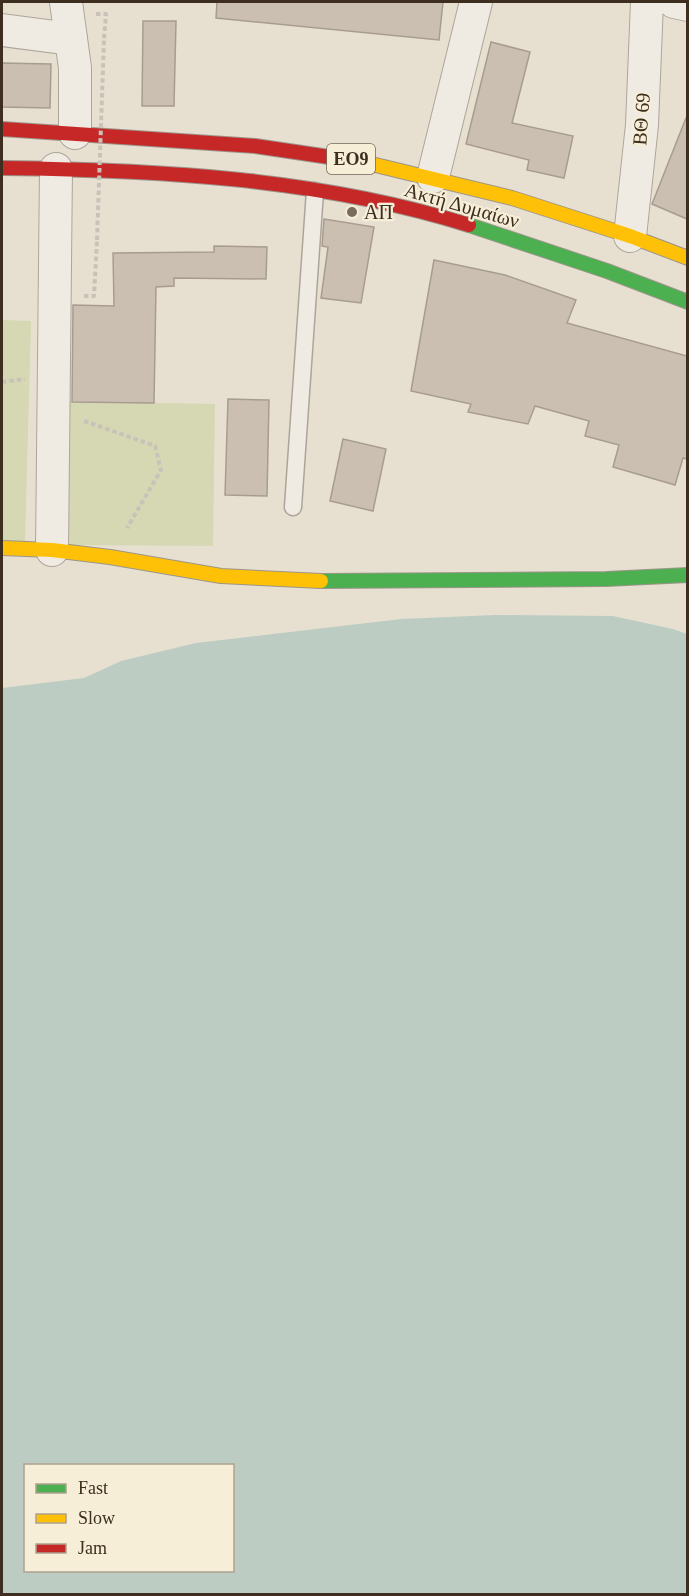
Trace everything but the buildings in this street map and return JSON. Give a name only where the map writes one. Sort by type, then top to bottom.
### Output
[{"type":"main road","name":"Ακτή Δυμαίων","points":[[2,129],[255,146],[373,163],[512,198],[630,236],[687,258]]},
{"type":"main road","name":"Ακτή Δυμαίων","points":[[2,168],[201,177],[315,191],[407,207],[449,218],[577,260],[687,302]]},
{"type":"main road","points":[[2,548],[110,556],[221,576],[305,581],[606,579],[687,575]]},
{"type":"street","points":[[66,2],[75,68],[75,133]]},
{"type":"street","points":[[433,177],[476,2]]},
{"type":"street","name":"ΒΘ 69","points":[[630,236],[642,125],[647,2]]},
{"type":"street","points":[[674,2],[687,5]]},
{"type":"street","points":[[2,30],[71,39]]},
{"type":"street","points":[[52,550],[56,169]]},
{"type":"lane","points":[[293,507],[315,191]]},
{"type":"path","points":[[96,240],[104,39]]},
{"type":"path","points":[[2,381],[29,379]]},
{"type":"path","points":[[53,408],[155,446],[161,470],[110,556]]},
{"type":"green space","points":[[2,320],[31,321],[25,544],[2,543]]},
{"type":"green space","points":[[68,401],[215,404],[213,546],[67,545]]},
{"type":"shaded area","points":[[495,615],[613,616],[687,634],[687,1594],[2,1594],[2,688],[84,678],[121,661],[196,643],[401,619]]},
{"type":"traffic: fast","points":[[469,225],[607,271],[688,302]]},
{"type":"traffic: fast","points":[[321,581],[606,579],[688,575]]},
{"type":"traffic: slow","points":[[363,162],[512,198],[630,236],[688,258]]},
{"type":"traffic: slow","points":[[2,548],[52,550],[110,557],[221,576],[321,581]]},
{"type":"traffic: jam","points":[[2,129],[255,146],[363,162]]},
{"type":"traffic: jam","points":[[2,168],[120,171],[296,187],[412,209],[469,225]]},
{"type":"place","name":"ΑΠ","points":[[352,212]]}]
